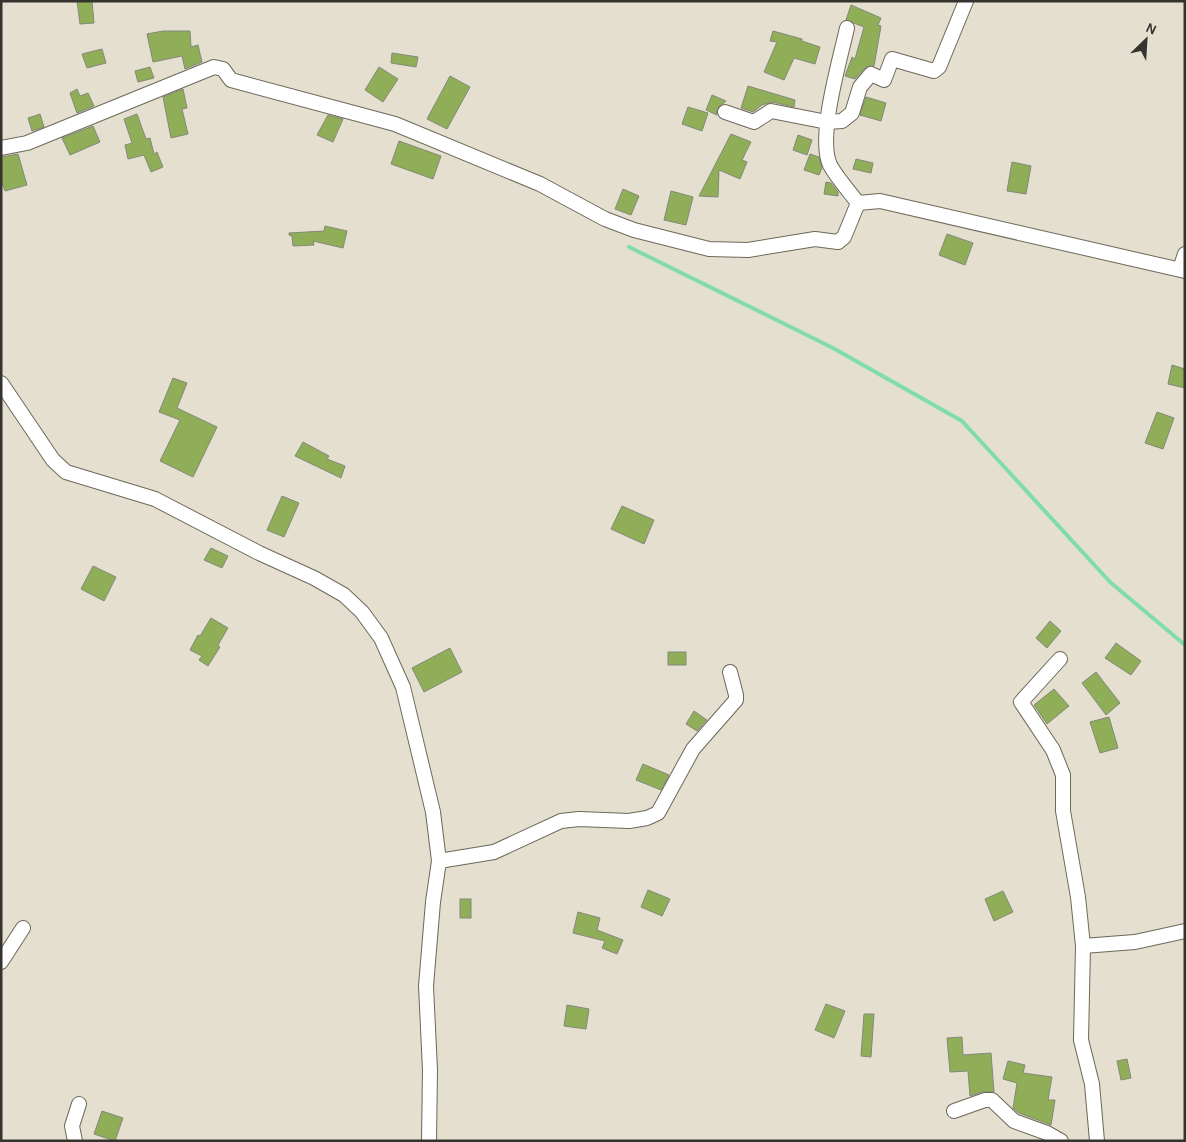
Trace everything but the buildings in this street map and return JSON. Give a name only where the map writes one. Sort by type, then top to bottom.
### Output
[{"type":"street","points":[[725,112],[754,122],[771,111],[827,122],[842,121],[852,113],[860,87],[871,74],[884,80],[892,58],[934,71],[939,67],[966,1]]},
{"type":"street","points":[[847,28],[827,122],[826,151],[830,165],[858,203]]},
{"type":"street","points":[[1,148],[27,143],[214,67],[223,69],[231,80],[395,124],[540,184],[605,219],[634,230],[709,249],[748,250],[815,239],[838,242],[844,237],[858,203]]},
{"type":"street","points":[[858,203],[880,201],[1183,270],[1185,254]]},
{"type":"street","points":[[1,383],[53,460],[66,472],[155,499],[259,553],[314,578],[344,595],[362,612],[381,638],[403,687],[433,812],[440,861],[433,902],[426,986],[430,1070],[429,1141]]},
{"type":"street","points":[[1060,659],[1021,702],[1053,750],[1063,775],[1063,811],[1078,897],[1083,946],[1081,1040],[1092,1084],[1097,1141]]},
{"type":"street","points":[[440,861],[494,852],[561,821],[579,818],[629,820],[646,818],[658,812],[693,749],[736,700],[730,672]]},
{"type":"street","points":[[1,962],[23,928]]},
{"type":"street","points":[[1083,946],[1135,942],[1185,932]]},
{"type":"street","points":[[954,1111],[986,1100],[992,1100],[1014,1121],[1047,1132],[1061,1141]]},
{"type":"street","points":[[74,1141],[72,1126],[79,1104]]},
{"type":"waterway","points":[[629,247],[833,348],[962,421],[1110,582],[1185,645]]}]
